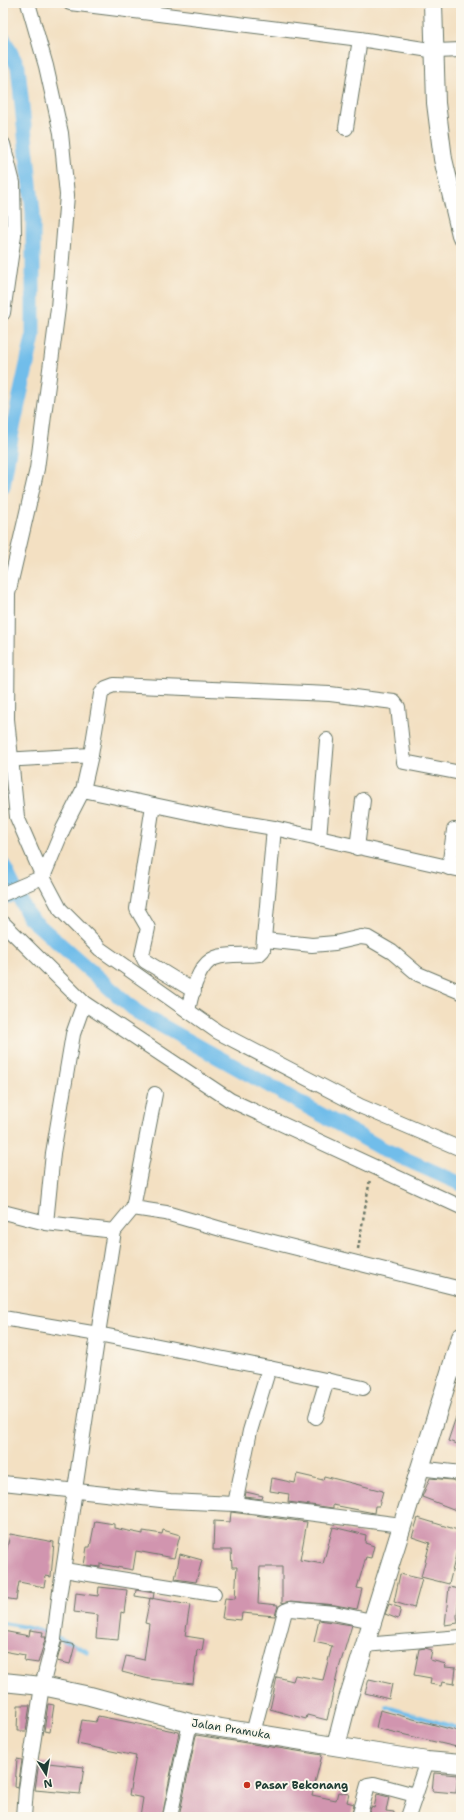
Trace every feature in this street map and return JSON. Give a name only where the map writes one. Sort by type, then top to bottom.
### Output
[{"type":"main road","points":[[433,3],[436,51],[437,110],[443,159],[457,198],[461,235]]},
{"type":"main road","points":[[336,1746],[342,1716],[419,1468],[459,1348]]},
{"type":"main road","name":"Jalan Pramuka","points":[[3,1682],[42,1686],[120,1703],[190,1723],[427,1761],[461,1764]]},
{"type":"street","points":[[28,3],[46,66],[61,133],[67,195],[58,308],[37,468],[8,594],[7,760],[17,817],[41,878],[60,910],[100,949],[218,1032],[360,1106],[461,1149]]},
{"type":"street","points":[[70,3],[436,51],[461,50]]},
{"type":"street","points":[[346,128],[360,40]]},
{"type":"street","points":[[3,144],[14,183],[14,235],[3,313]]},
{"type":"street","points":[[3,894],[41,878],[63,829],[83,790],[92,755],[101,694],[106,688],[114,685],[330,694],[394,702],[398,707],[404,762],[461,773]]},
{"type":"street","points":[[319,839],[326,740]]},
{"type":"street","points":[[7,760],[92,755]]},
{"type":"street","points":[[83,790],[225,820],[274,828],[455,869],[454,830]]},
{"type":"street","points":[[357,848],[363,800]]},
{"type":"street","points":[[153,805],[137,909],[148,928],[142,955],[145,961],[194,990]]},
{"type":"street","points":[[188,1011],[199,973],[207,963],[215,958],[259,954],[263,950],[274,828]]},
{"type":"street","points":[[3,923],[84,1003],[230,1100],[461,1207]]},
{"type":"street","points":[[265,940],[312,945],[336,943],[361,937],[368,938],[392,952],[418,974],[461,992]]},
{"type":"street","points":[[46,1223],[53,1153],[73,1034],[84,1003]]},
{"type":"street","points":[[24,1817],[26,1789],[42,1686],[54,1639],[74,1492],[114,1231],[133,1208],[155,1094]]},
{"type":"street","points":[[133,1208],[166,1213],[221,1229],[461,1289]]},
{"type":"street","points":[[3,1212],[46,1223],[114,1231]]},
{"type":"street","points":[[3,1318],[98,1334],[363,1388]]},
{"type":"street","points":[[235,1504],[250,1431],[269,1368]]},
{"type":"street","points":[[316,1417],[327,1380]]},
{"type":"street","points":[[419,1468],[461,1473]]},
{"type":"street","points":[[3,1483],[74,1492],[170,1501],[235,1504],[402,1525]]},
{"type":"street","points":[[64,1570],[214,1594]]},
{"type":"street","points":[[253,1733],[284,1612],[290,1609],[319,1611],[372,1621]]},
{"type":"street","points":[[364,1645],[461,1637]]},
{"type":"street","points":[[170,1817],[190,1723]]},
{"type":"street","points":[[408,1817],[427,1761]]},
{"type":"street","points":[[359,1817],[368,1785],[374,1784],[415,1795]]},
{"type":"path","points":[[356,1263],[372,1165]]},
{"type":"building","points":[[459,1408],[461,1409],[461,1445],[448,1441]]},
{"type":"building","points":[[297,1474],[323,1480],[324,1476],[383,1491],[379,1506],[375,1506],[374,1513],[333,1505],[333,1508],[288,1502],[289,1494],[270,1491],[272,1478],[295,1483]]},
{"type":"building","points":[[430,1478],[452,1480],[461,1484],[461,1512],[422,1497]]},
{"type":"building","points":[[246,1492],[263,1496],[262,1499],[245,1497]]},
{"type":"building","points":[[231,1512],[307,1522],[300,1560],[323,1564],[333,1527],[366,1535],[365,1543],[374,1546],[371,1558],[366,1557],[357,1588],[362,1589],[357,1609],[335,1605],[291,1601],[282,1603],[282,1567],[260,1567],[258,1603],[278,1605],[275,1616],[242,1613],[241,1620],[222,1618],[225,1598],[235,1599],[237,1567],[232,1567],[231,1550],[213,1550],[214,1521],[230,1522]]},
{"type":"building","points":[[418,1518],[461,1531],[461,1552],[457,1551],[449,1584],[421,1577],[430,1543],[412,1537]]},
{"type":"building","points":[[95,1521],[114,1524],[114,1528],[143,1534],[143,1531],[162,1534],[163,1530],[180,1535],[174,1558],[136,1551],[133,1570],[100,1564],[100,1567],[84,1565],[87,1547],[90,1547]]},
{"type":"building","points":[[10,1534],[54,1542],[51,1577],[46,1576],[44,1587],[19,1582],[16,1600],[3,1598],[3,1558],[5,1558]]},
{"type":"building","points":[[180,1554],[202,1560],[196,1582],[175,1579]]},
{"type":"building","points":[[400,1574],[422,1579],[414,1608],[394,1602]]},
{"type":"building","points":[[99,1587],[127,1590],[124,1613],[121,1612],[118,1640],[96,1638],[98,1615],[74,1612],[76,1593],[98,1596]]},
{"type":"building","points":[[449,1587],[460,1589],[457,1616],[458,1623],[445,1625]]},
{"type":"building","points":[[136,1590],[154,1593],[153,1599],[135,1596]]},
{"type":"building","points":[[150,1598],[190,1605],[185,1636],[204,1639],[202,1651],[197,1650],[193,1684],[149,1679],[122,1672],[126,1656],[144,1660],[149,1624],[145,1623]]},
{"type":"building","points":[[389,1604],[401,1608],[398,1619],[385,1614]]},
{"type":"building","points":[[319,1620],[352,1625],[337,1675],[327,1720],[307,1715],[306,1719],[270,1709],[277,1677],[293,1681],[295,1675],[323,1680],[332,1646],[314,1642]]},
{"type":"building","points":[[30,1630],[43,1632],[42,1637],[46,1637],[38,1663],[24,1661],[25,1655],[3,1651],[3,1631],[29,1636]]},
{"type":"building","points":[[62,1642],[75,1645],[70,1664],[57,1661]]},
{"type":"building","points":[[425,1648],[432,1650],[430,1660],[446,1664],[445,1667],[456,1668],[454,1684],[442,1682],[441,1686],[430,1684],[431,1678],[414,1675],[419,1649]]},
{"type":"building","points":[[369,1679],[392,1684],[389,1699],[365,1693]]},
{"type":"building","points":[[48,1704],[54,1705],[50,1732],[44,1731]]},
{"type":"building","points":[[18,1705],[30,1705],[26,1731],[17,1731]]},
{"type":"building","points":[[380,1710],[461,1732],[461,1748],[376,1728]]},
{"type":"building","points":[[98,1716],[179,1732],[162,1817],[140,1817],[143,1798],[129,1795],[136,1756],[77,1744],[82,1720],[96,1722]]},
{"type":"building","name":"Pasar Bekonang","points":[[196,1735],[322,1755],[312,1795],[336,1800],[338,1792],[349,1794],[347,1802],[354,1804],[351,1817],[179,1817]]},
{"type":"building","points":[[17,1759],[22,1760],[18,1788],[15,1787]]},
{"type":"building","points":[[39,1762],[84,1767],[80,1794],[35,1790]]},
{"type":"building","points":[[434,1773],[458,1775],[456,1793],[432,1791]]},
{"type":"building","points":[[377,1794],[389,1797],[386,1811],[394,1812],[393,1817],[368,1817],[371,1807],[374,1808]]},
{"type":"waterway","points":[[3,38],[18,67],[33,213],[33,337],[12,432],[3,487]]},
{"type":"waterway","points":[[3,865],[29,917],[137,1012],[383,1149],[461,1184]]},
{"type":"waterway","points":[[3,903],[20,899]]},
{"type":"waterway","points":[[3,1623],[47,1633],[88,1652]]},
{"type":"waterway","points":[[387,1707],[461,1729]]},
{"type":"place","name":"Pasar Bekonang","points":[[247,1785]]}]
